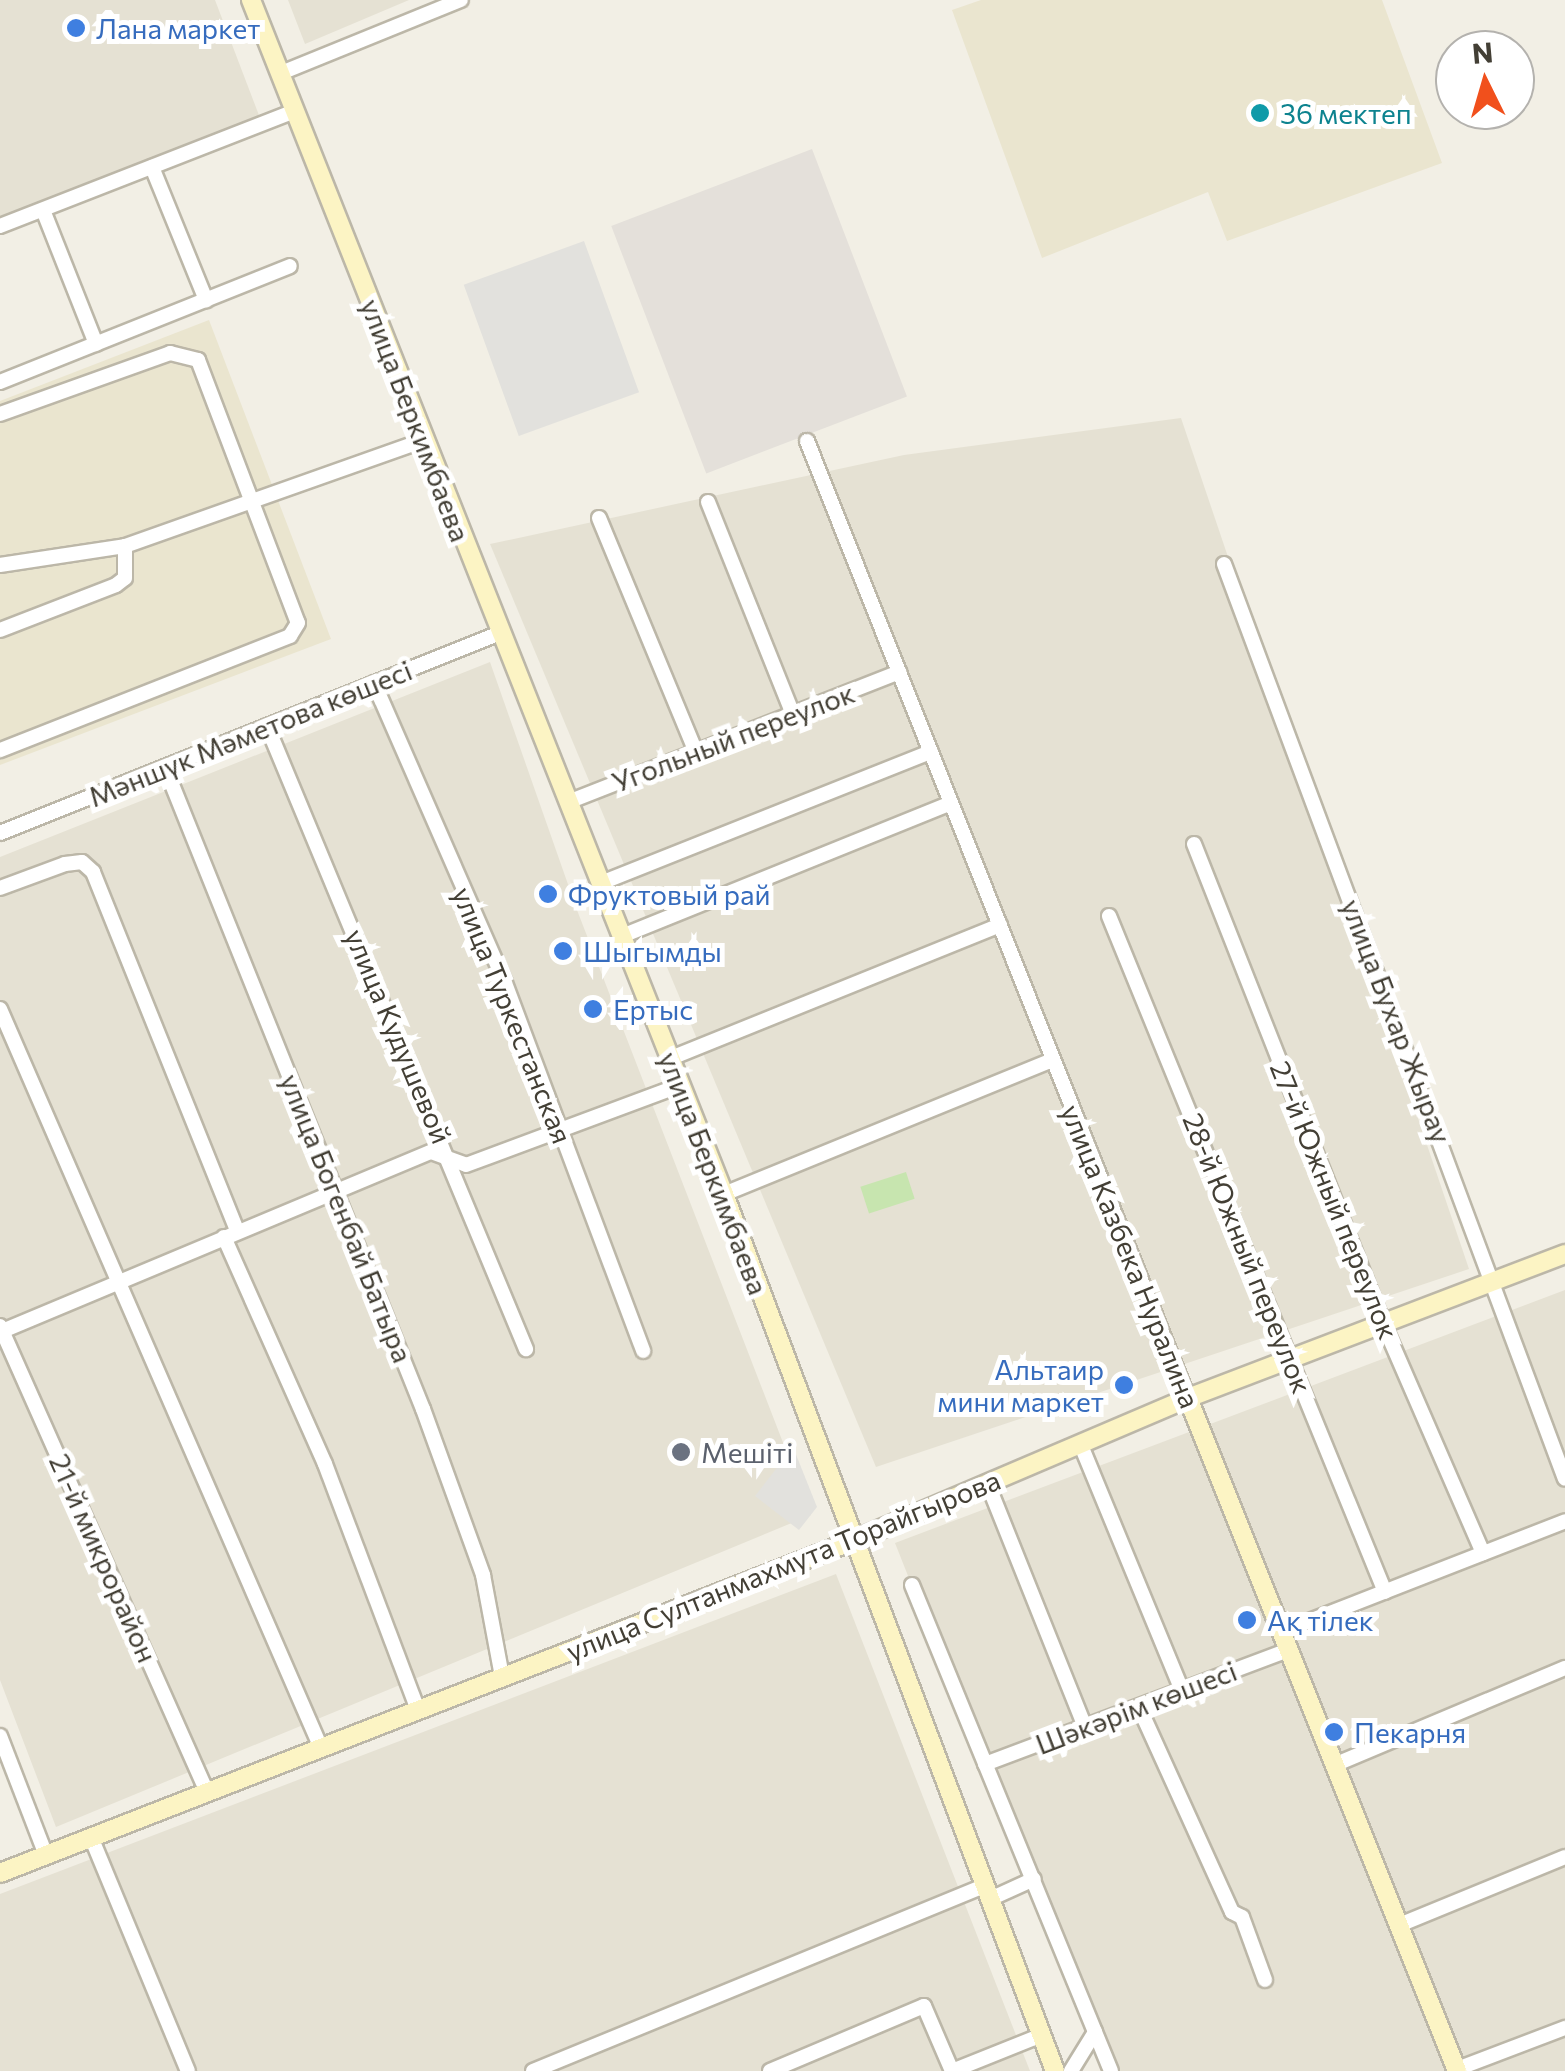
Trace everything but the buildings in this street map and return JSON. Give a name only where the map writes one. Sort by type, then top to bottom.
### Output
[{"type":"street","name":"улица Беркимбаева","points":[[251,0],[682,1085],[1056,2071]]},
{"type":"street","points":[[280,74],[461,0]]},
{"type":"street","points":[[0,226],[295,111]]},
{"type":"street","points":[[152,167],[206,300]]},
{"type":"street","points":[[42,210],[96,344]]},
{"type":"street","points":[[0,382],[290,266]]},
{"type":"street","points":[[0,414],[170,354],[187,354],[198,360],[296,630],[0,750]]},
{"type":"street","points":[[0,565],[125,546],[253,504],[424,440]]},
{"type":"street","name":"улица Казбека Нуралина","points":[[807,441],[1457,2070]]},
{"type":"street","points":[[708,502],[793,714]]},
{"type":"street","points":[[600,518],[696,752]]},
{"type":"street","points":[[0,630],[116,585],[125,578],[125,546]]},
{"type":"street","name":"улица Бухар Жырау","points":[[1224,564],[1496,1280],[1565,1479]]},
{"type":"street","name":"Мәншүк Мәметова көшесі","points":[[0,833],[500,632]]},
{"type":"street","name":"Угольный переулок","points":[[568,802],[899,672]]},
{"type":"street","name":"улица Туркестанская","points":[[374,683],[504,983],[643,1350]]},
{"type":"street","name":"улица Кудушевой","points":[[267,726],[452,1162],[526,1349]]},
{"type":"street","points":[[600,883],[930,752]]},
{"type":"street","name":"улица Богенбай Батыра","points":[[165,767],[339,1190],[483,1575],[502,1677]]},
{"type":"street","points":[[622,936],[951,803]]},
{"type":"street","name":"27-й Южный переулок","points":[[1194,844],[1383,1323],[1483,1553]]},
{"type":"street","points":[[0,888],[66,864],[82,862],[93,872],[230,1234],[325,1464],[418,1710]]},
{"type":"street","name":"28-й Южный переулок","points":[[1109,916],[1385,1592]]},
{"type":"street","points":[[670,1058],[1000,925]]},
{"type":"street","points":[[0,1009],[320,1748]]},
{"type":"street","points":[[724,1194],[1052,1060]]},
{"type":"street","points":[[1,1330],[431,1152],[466,1164],[682,1085]]},
{"type":"street","name":"улица Султанмахмута Торайгырова","points":[[0,1873],[855,1540],[1188,1398],[1565,1254]]},
{"type":"street","name":"21-й микрорайон","points":[[1,1330],[207,1792]]},
{"type":"street","points":[[1080,1444],[1182,1691]]},
{"type":"street","points":[[987,1482],[1085,1727]]},
{"type":"street","name":"Шәкәрім көшесі","points":[[985,1764],[1182,1691],[1385,1592],[1565,1521]]},
{"type":"street","points":[[912,1585],[1111,2071]]},
{"type":"street","points":[[1334,1765],[1565,1668]]},
{"type":"street","points":[[1139,1707],[1232,1912],[1242,1917],[1265,1980]]},
{"type":"street","points":[[0,1736],[46,1856]]},
{"type":"street","points":[[91,1837],[188,2071]]},
{"type":"street","points":[[1399,1925],[1565,1857]]},
{"type":"street","points":[[533,2071],[987,1892],[1034,1879]]},
{"type":"street","points":[[770,2071],[924,2006],[952,2071],[1042,2035]]},
{"type":"street","points":[[1457,2070],[1565,2030]]},
{"type":"street","points":[[1071,2071],[1095,2032]]},
{"type":"shaded area","points":[[0,0],[215,0],[265,131],[0,231]]},
{"type":"shaded area","points":[[288,0],[409,0],[305,44]]},
{"type":"shaded area","points":[[981,0],[1382,0],[1442,163],[1227,241],[1208,192],[1042,258],[952,10]]},
{"type":"shaded area","points":[[812,149],[907,396],[706,473],[611,226]]},
{"type":"shaded area","points":[[584,241],[639,392],[519,436],[464,285]]},
{"type":"shaded area","points":[[209,320],[331,639],[0,765],[0,401]]},
{"type":"shaded area","points":[[1181,418],[1469,1269],[876,1467],[490,544],[904,455]]},
{"type":"shaded area","points":[[490,662],[577,910],[811,1515],[56,1827],[0,1680],[0,857]]},
{"type":"shaded area","points":[[1565,1290],[1565,2071],[1104,2071],[895,1543]]},
{"type":"shaded area","points":[[793,1447],[817,1507],[799,1530],[755,1496]]},
{"type":"shaded area","points":[[836,1574],[1030,2071],[0,2071],[0,1894]]},
{"type":"green space","points":[[906,1172],[915,1199],[869,1213],[860,1187]]},
{"type":"place","name":"Лана маркет","points":[[76,28]]},
{"type":"place","name":"36 мектеп","points":[[1260,113]]},
{"type":"place","name":"Фруктовый рай","points":[[548,894]]},
{"type":"place","name":"Шыгымды","points":[[563,951]]},
{"type":"place","name":"Ертыс","points":[[593,1009]]},
{"type":"place","name":"Альтаир мини маркет","points":[[1124,1385]]},
{"type":"place","name":"Мешіті","points":[[681,1452]]},
{"type":"place","name":"Ақ тілек","points":[[1247,1620]]},
{"type":"place","name":"Пекарня","points":[[1334,1732]]}]
